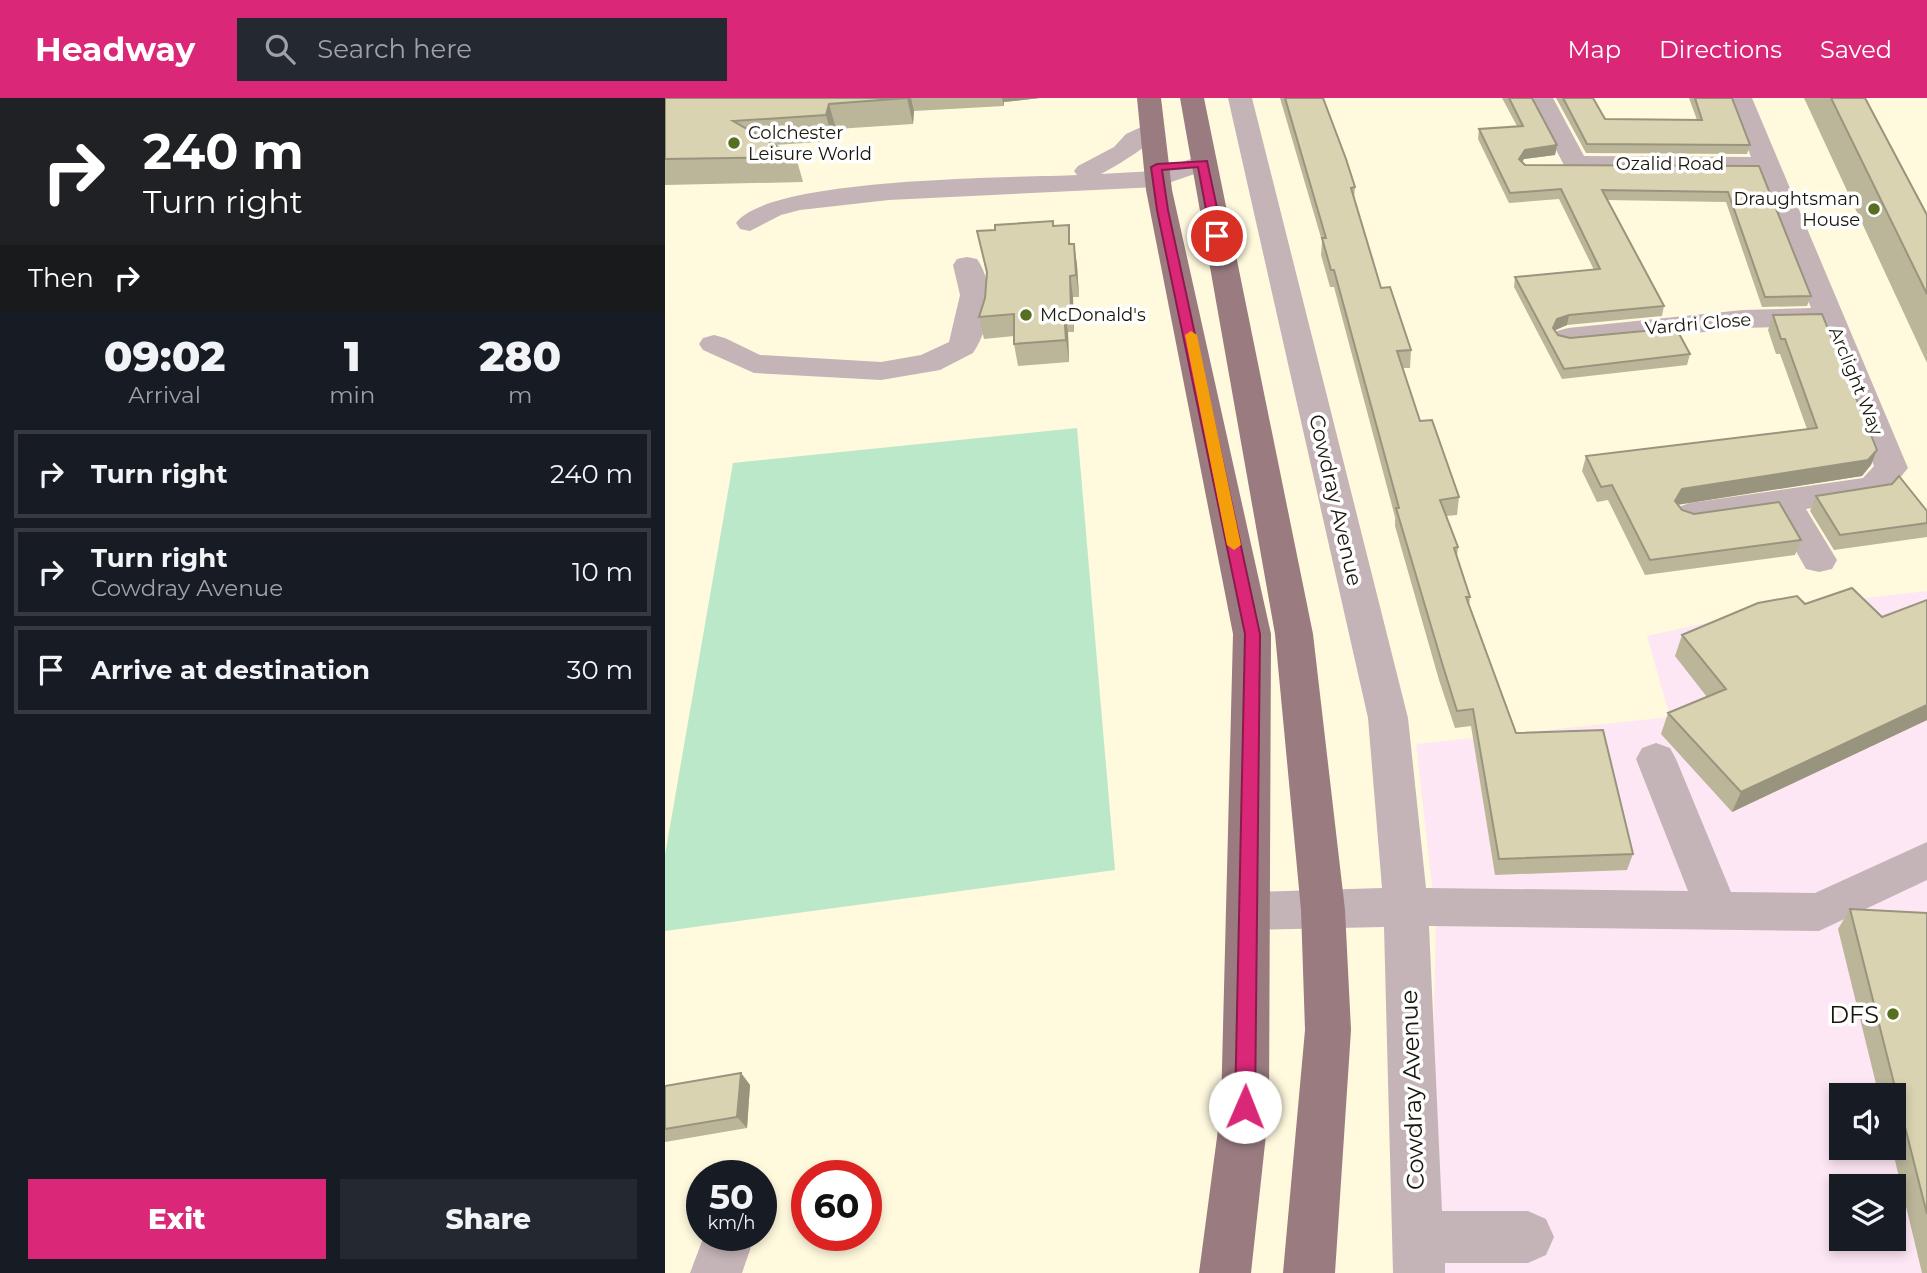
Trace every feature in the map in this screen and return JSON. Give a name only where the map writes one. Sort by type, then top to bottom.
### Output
[{"type":"main road","points":[[1149,98],[1163,210],[1252,634],[1245,1107],[1226,1273]]},
{"type":"main road","points":[[1192,98],[1294,634],[1323,910],[1328,1030],[1309,1273]]},
{"type":"street","name":"Cowdray Avenue","points":[[1240,98],[1388,718],[1406,907],[1418,1255]]},
{"type":"street","points":[[1541,98],[1575,163]]},
{"type":"street","name":"Arclight Way","points":[[1690,515],[1873,488],[1891,468],[1765,165],[1740,98]]},
{"type":"street","points":[[1089,176],[1123,152],[1135,139],[1152,129]]},
{"type":"street","points":[[750,223],[772,209],[799,202],[889,192],[1157,173],[1203,163]]},
{"type":"street","name":"Ozalid Road","points":[[1547,166],[1575,163],[1765,165]]},
{"type":"street","points":[[1089,176],[1163,210]]},
{"type":"street","points":[[714,344],[754,364],[837,366],[881,371],[929,363],[962,347],[972,321],[974,276],[967,265]]},
{"type":"street","name":"Vardri Close","points":[[1568,337],[1601,323],[1829,317]]},
{"type":"street","points":[[1784,501],[1819,560]]},
{"type":"street","points":[[1656,760],[1717,910]]},
{"type":"street","points":[[1250,911],[1406,907],[1819,912],[1927,860]]},
{"type":"street","points":[[1418,1255],[1528,1237]]},
{"type":"shaded area","points":[[1927,591],[1927,1273],[1428,1273],[1436,921],[1416,744],[1670,717],[1647,636],[1764,610]]},
{"type":"green space","points":[[1077,428],[1115,870],[665,931],[665,855],[733,463]]},
{"type":"building","points":[[665,98],[907,98],[829,104],[826,115],[733,121],[796,157],[665,159]]},
{"type":"building","points":[[1285,98],[1323,98],[1346,159],[1355,187],[1351,188],[1381,288],[1390,287],[1411,350],[1397,351],[1420,421],[1432,420],[1459,497],[1440,500],[1458,547],[1454,548],[1470,597],[1466,597],[1516,733],[1603,730],[1633,854],[1499,859],[1473,709],[1457,711],[1442,663],[1396,508],[1399,508]]},
{"type":"building","points":[[1509,98],[1532,98],[1557,145],[1525,150],[1519,159],[1525,165],[1759,166],[1811,296],[1765,297],[1728,192],[1602,190],[1664,306],[1569,315],[1557,319],[1553,328],[1558,335],[1570,338],[1676,328],[1690,354],[1564,369],[1515,277],[1600,269],[1561,189],[1510,193],[1479,129],[1523,126]]},
{"type":"building","points":[[1563,98],[1593,98],[1605,119],[1702,120],[1695,98],[1732,98],[1750,145],[1587,144]]},
{"type":"building","points":[[1831,98],[1865,98],[1927,215],[1927,294]]},
{"type":"building","name":"McDonald's","points":[[1053,221],[1053,226],[1069,225],[1069,244],[1074,244],[1076,275],[1070,276],[1071,310],[1064,311],[1066,340],[1014,344],[1014,314],[979,317],[985,298],[987,272],[977,231],[995,230],[995,225]]},
{"type":"building","points":[[1822,314],[1877,450],[1868,460],[1682,489],[1675,501],[1682,510],[1694,514],[1779,502],[1801,540],[1650,560],[1612,485],[1601,487],[1586,456],[1817,428],[1785,339],[1781,339],[1773,315]]},
{"type":"building","points":[[1899,476],[1927,511],[1927,523],[1840,535],[1816,496],[1892,484]]},
{"type":"building","points":[[1852,588],[1882,617],[1927,600],[1927,705],[1741,792],[1668,713],[1726,689],[1682,635],[1758,603],[1797,596],[1805,604]]},
{"type":"building","name":"DFS","points":[[1850,909],[1927,913],[1927,1214],[1906,1131],[1906,1083],[1894,1083]]},
{"type":"building","points":[[741,1073],[737,1117],[665,1129],[665,1086]]},
{"type":"slow traffic","points":[[1191,335],[1234,545]]},
{"type":"place","name":"Colchester Leisure World","points":[[734,143]]},
{"type":"place","name":"Draughtsman House","points":[[1874,209]]},
{"type":"place","name":"McDonald's","points":[[1026,315]]},
{"type":"place","name":"DFS","points":[[1893,1014]]},
{"type":"route","points":[[1217,236],[1203,163],[1157,167],[1163,210],[1252,634],[1245,1107]]}]
